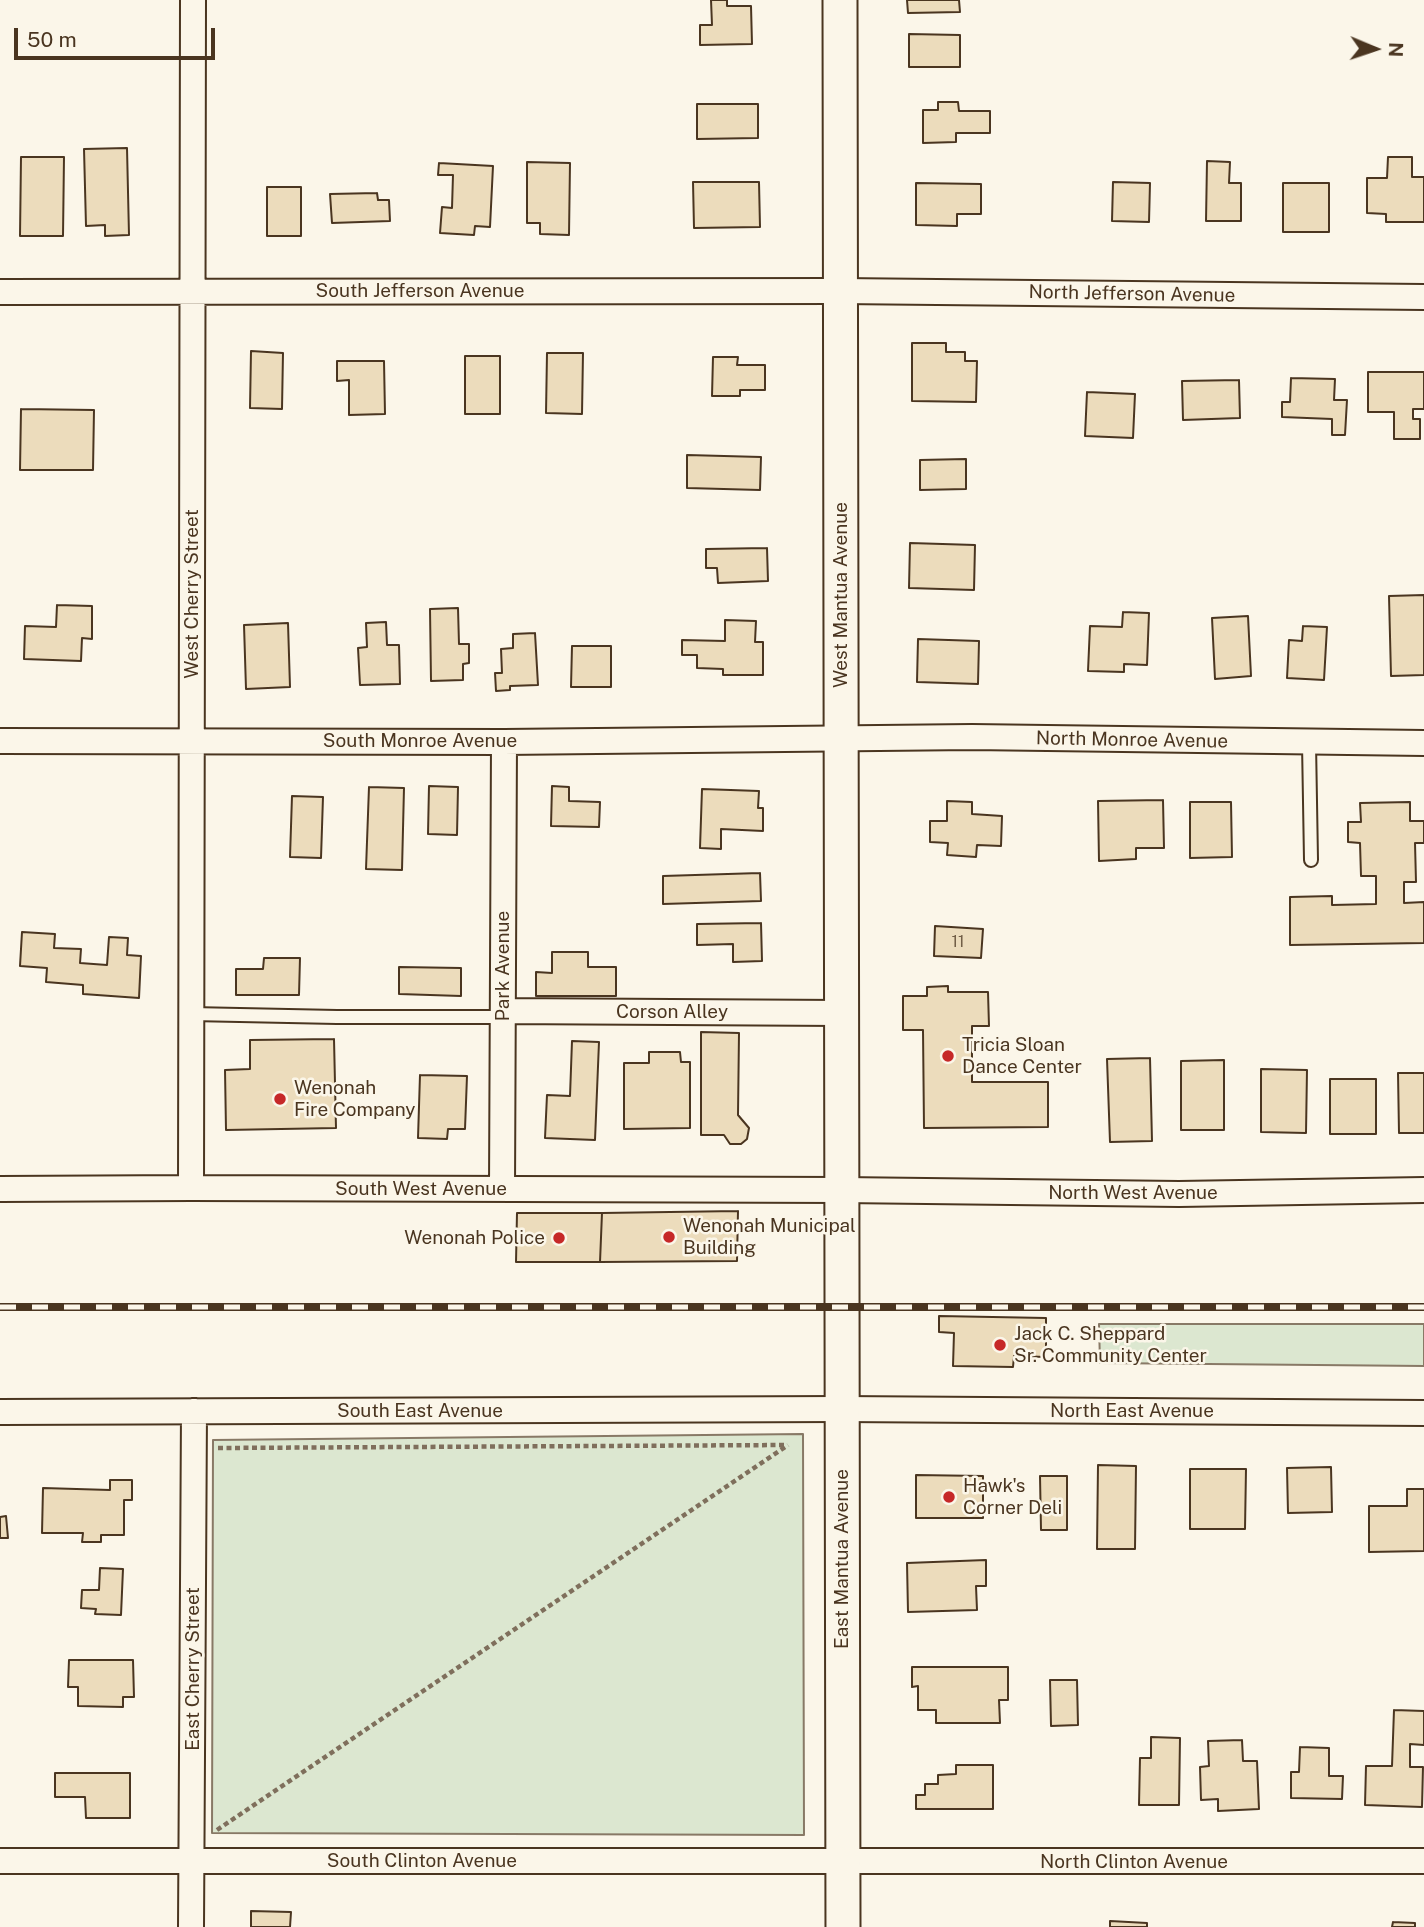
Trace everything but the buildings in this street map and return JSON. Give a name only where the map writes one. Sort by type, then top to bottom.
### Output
[{"type":"street","name":"West Cherry Street","points":[[191,1188],[192,0]]},
{"type":"street","name":"West Mantua Avenue","points":[[840,0],[842,1190]]},
{"type":"street","name":"South Jefferson Avenue","points":[[0,292],[840,291]]},
{"type":"street","name":"North Jefferson Avenue","points":[[840,291],[1424,297]]},
{"type":"street","name":"North Monroe Avenue","points":[[840,739],[972,737],[1424,743]]},
{"type":"street","name":"South Monroe Avenue","points":[[0,741],[191,739],[505,742],[840,739]]},
{"type":"street","name":"Park Avenue","points":[[502,1189],[505,742]]},
{"type":"street","name":"Corson Alley","points":[[503,1014],[841,1013]]},
{"type":"street","name":"South West Avenue","points":[[0,1189],[842,1190]]},
{"type":"street","name":"North West Avenue","points":[[842,1190],[1178,1194],[1424,1191]]},
{"type":"street","name":"East Mantua Avenue","points":[[842,1190],[843,1927]]},
{"type":"street","name":"South East Avenue","points":[[0,1412],[841,1409]]},
{"type":"street","name":"North East Avenue","points":[[841,1409],[1424,1413]]},
{"type":"street","name":"East Cherry Street","points":[[191,1927],[194,1411]]},
{"type":"street","name":"South Clinton Avenue","points":[[0,1861],[843,1862]]},
{"type":"street","name":"North Clinton Avenue","points":[[843,1862],[1424,1861]]},
{"type":"lane","points":[[1309,743],[1311,860]]},
{"type":"lane","points":[[191,1014],[337,1017],[503,1014]]},
{"type":"path","points":[[212,1833],[788,1445],[213,1448]]},
{"type":"green space","points":[[1099,1324],[1424,1324],[1424,1366],[1100,1363]]},
{"type":"green space","points":[[803,1434],[804,1835],[212,1833],[213,1440]]},
{"type":"railway","points":[[0,1307],[1424,1307]]},
{"type":"place","name":"Tricia Sloan Dance Center","points":[[948,1056]]},
{"type":"place","name":"Wenonah Fire Company","points":[[280,1099]]},
{"type":"place","name":"Wenonah Municipal Building","points":[[669,1237]]},
{"type":"place","name":"Wenonah Police","points":[[559,1238]]},
{"type":"place","name":"Jack C. Sheppard Sr. Community Center","points":[[1000,1345]]},
{"type":"place","name":"Hawk's Corner Deli","points":[[949,1497]]}]
